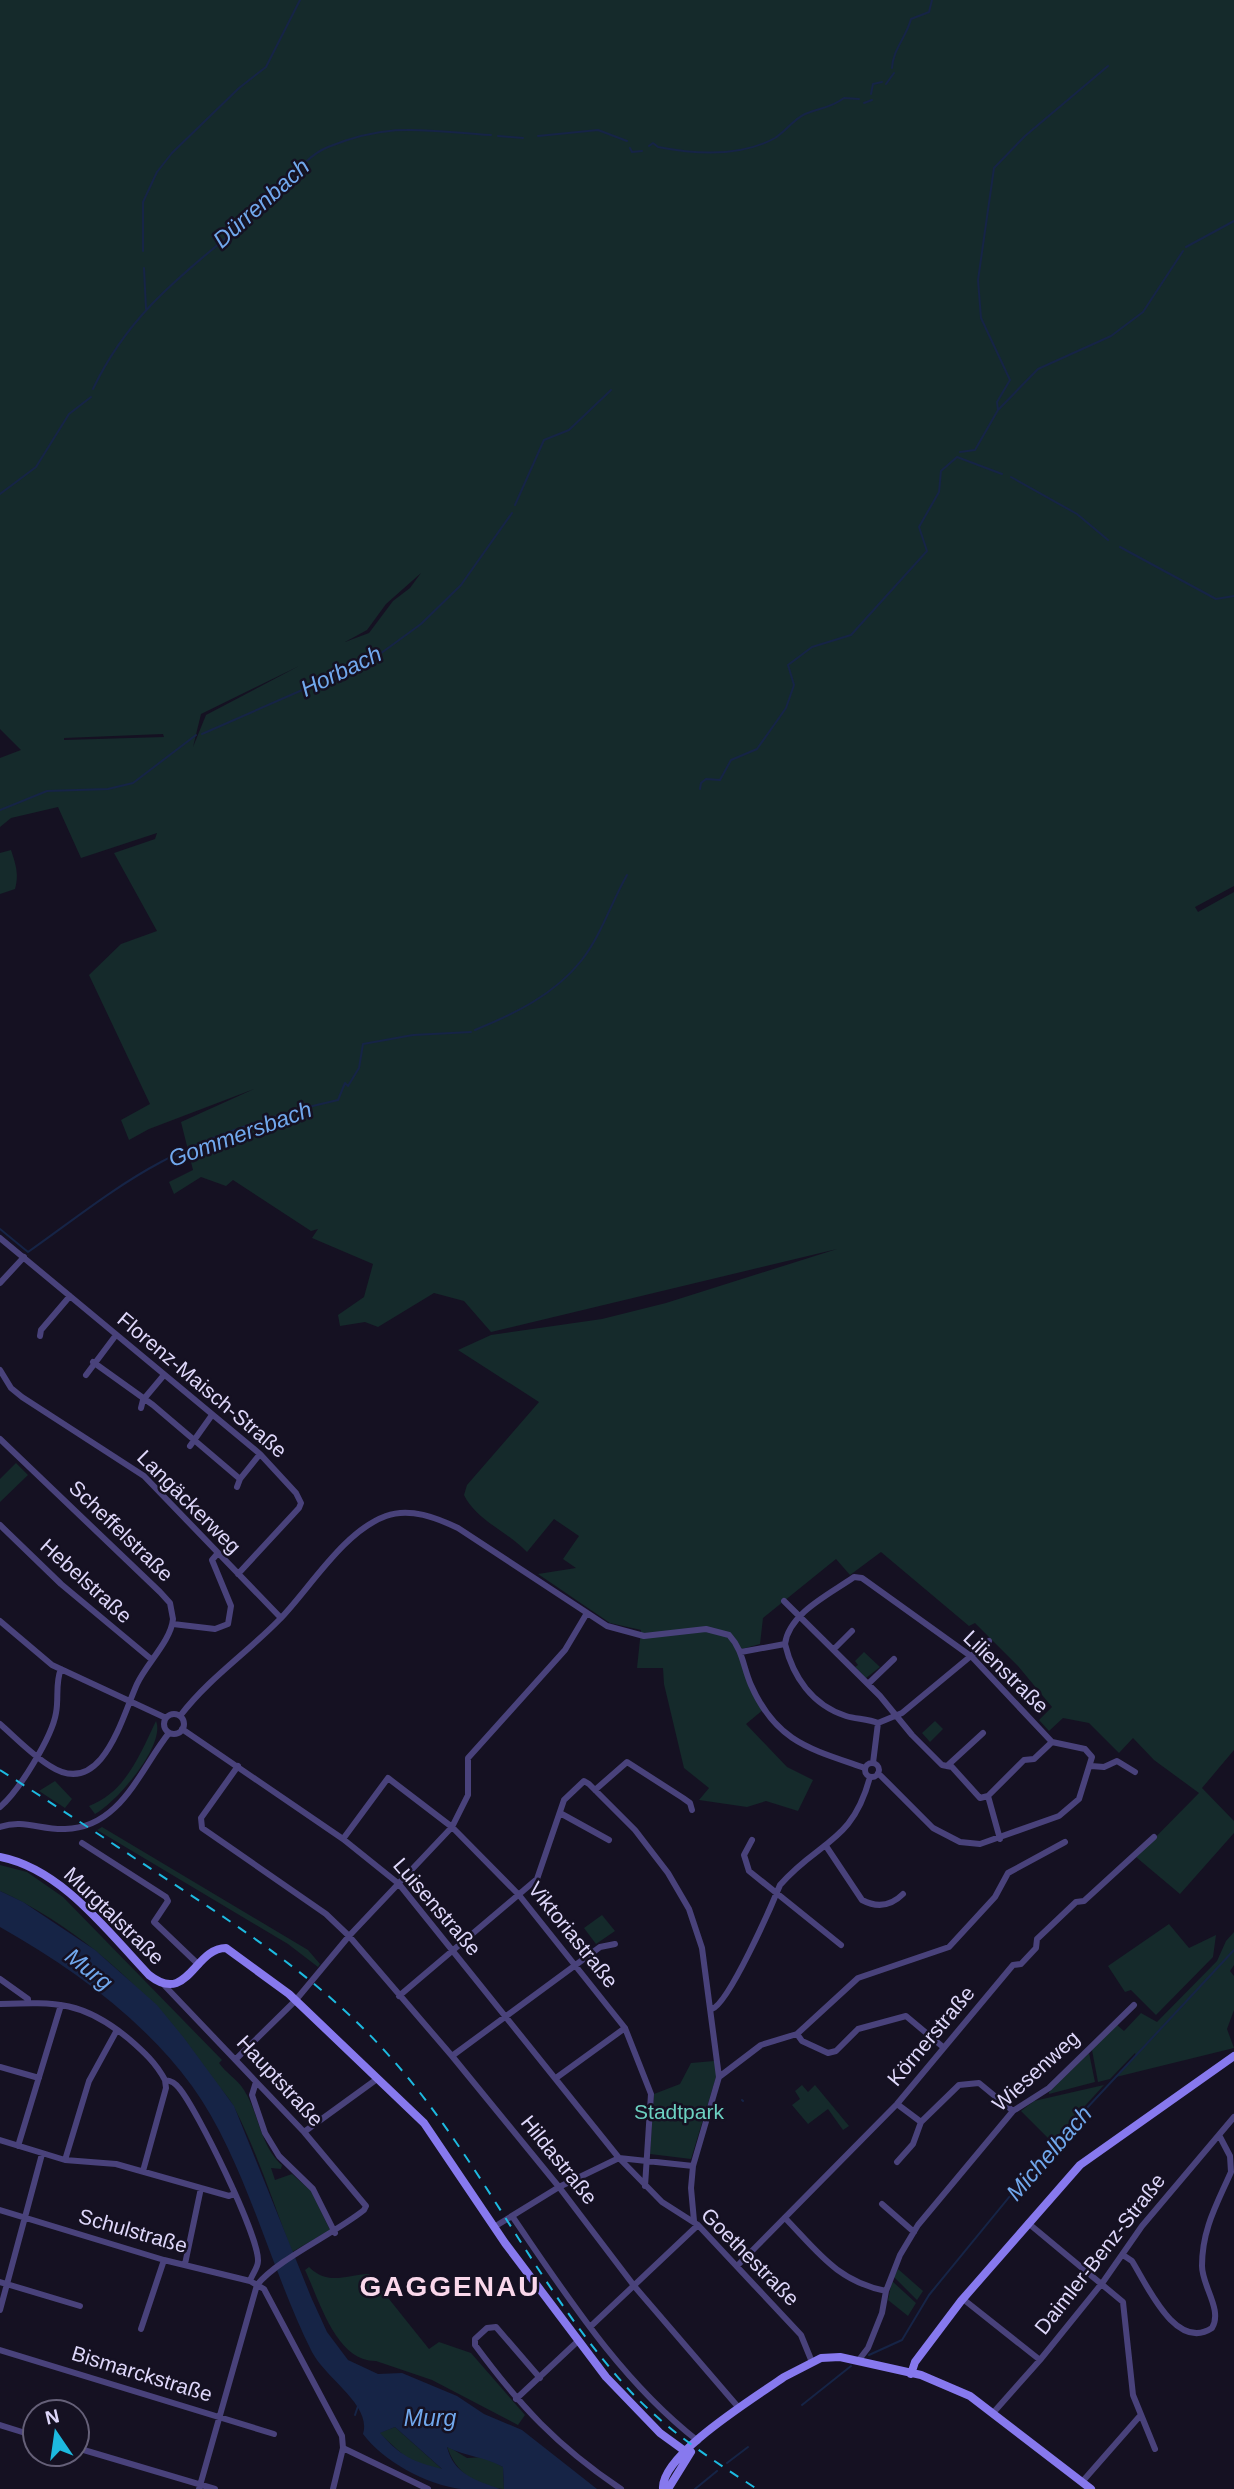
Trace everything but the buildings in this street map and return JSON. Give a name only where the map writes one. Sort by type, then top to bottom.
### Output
[{"type":"street","name":"Florenz-Maisch-Straße","points":[[0,1238],[260,1454],[296,1493],[301,1503],[238,1574]]},
{"type":"street","points":[[0,1283],[24,1257]]},
{"type":"street","points":[[40,1336],[41,1330],[69,1296]]},
{"type":"street","points":[[86,1375],[93,1362],[116,1335]]},
{"type":"street","points":[[93,1362],[153,1405],[192,1442],[240,1479]]},
{"type":"street","name":"Langäckerweg","points":[[0,1370],[11,1388],[22,1397],[144,1476],[281,1618]]},
{"type":"street","points":[[141,1408],[143,1400],[164,1375]]},
{"type":"street","points":[[192,1442],[212,1415]]},
{"type":"street","name":"Scheffelstraße","points":[[0,1439],[160,1592],[170,1603],[173,1624]]},
{"type":"street","points":[[237,1487],[240,1479],[260,1454]]},
{"type":"street","points":[[169,1733],[177,1733],[182,1729],[180,1716],[211,1680],[281,1618],[363,1528],[387,1515],[401,1513],[428,1516],[458,1528],[607,1626],[644,1636],[719,1630],[729,1635],[741,1652],[754,1692],[782,1732],[814,1752],[865,1768],[870,1777]]},
{"type":"street","name":"Hebelstraße","points":[[0,1525],[61,1584],[151,1659]]},
{"type":"street","points":[[0,1724],[36,1755],[62,1772],[77,1773],[93,1768],[108,1750],[130,1699],[173,1624],[215,1629],[228,1624],[231,1606],[212,1560],[218,1553]]},
{"type":"street","name":"Lilienstraße","points":[[800,1616],[854,1577],[862,1578],[972,1657],[1052,1742],[1085,1749],[1092,1757],[1091,1766]]},
{"type":"street","points":[[785,1601],[868,1684],[912,1735],[980,1798],[988,1796],[1024,1760],[1034,1759],[1052,1742]]},
{"type":"street","points":[[236,2059],[295,2001],[349,1936],[452,1827],[468,1795],[468,1758],[565,1650],[587,1613]]},
{"type":"street","points":[[800,1616],[786,1631],[785,1644],[799,1680],[817,1700],[845,1716],[878,1723],[897,1716],[989,1641]]},
{"type":"street","points":[[0,1621],[28,1648],[61,1669],[166,1718]]},
{"type":"street","points":[[834,1649],[852,1631]]},
{"type":"street","points":[[741,1652],[785,1644]]},
{"type":"street","points":[[868,1684],[894,1659]]},
{"type":"street","points":[[0,1807],[36,1755],[53,1724],[61,1669]]},
{"type":"street","points":[[169,1733],[164,1726],[166,1718],[173,1714],[180,1716]]},
{"type":"street","points":[[873,1763],[878,1723]]},
{"type":"street","name":"Luisenstraße","points":[[182,1729],[343,1839],[399,1884],[620,2158]]},
{"type":"street","points":[[1,1828],[24,1823],[67,1829],[89,1825],[128,1795],[169,1733]]},
{"type":"street","points":[[947,1766],[983,1733]]},
{"type":"street","points":[[873,1763],[877,1765],[878,1773],[933,1828],[948,1838],[980,1844],[1059,1816],[1079,1799],[1091,1766],[1104,1767],[1117,1761],[1135,1773]]},
{"type":"street","points":[[596,1790],[627,1762],[690,1802],[692,1810]]},
{"type":"street","points":[[865,1768],[873,1763]]},
{"type":"street","name":"Hildastraße","points":[[238,1766],[201,1818],[202,1828],[326,1914],[349,1936],[559,2187],[635,2287],[739,2408]]},
{"type":"street","points":[[712,2009],[718,2007],[730,1990],[777,1894],[792,1871],[847,1829],[861,1805],[870,1777],[878,1773]]},
{"type":"street","name":"Viktoriastraße","points":[[343,1839],[388,1777],[452,1827],[519,1895],[625,2028],[651,2094],[645,2186]]},
{"type":"street","points":[[399,1996],[541,1874],[567,1795],[583,1781],[596,1790],[635,1829],[668,1873],[690,1909],[702,1948],[719,2077],[693,2166],[691,2188],[696,2223],[635,2287],[590,2327]]},
{"type":"street","points":[[988,1796],[1000,1839]]},
{"type":"street","points":[[560,1813],[609,1840]]},
{"type":"street","name":"Körnerstraße","points":[[737,2266],[897,2104],[1013,1965],[1021,1964],[1036,1948],[1037,1940],[1076,1902],[1084,1901],[1120,1871],[1154,1837]]},
{"type":"street","points":[[752,1840],[746,1848],[745,1863],[777,1894],[841,1945]]},
{"type":"street","points":[[719,2077],[761,2045],[797,2034],[858,1978],[949,1947],[995,1897],[1008,1873],[1065,1842]]},
{"type":"street","points":[[82,1843],[166,1897],[168,1901],[156,1918],[156,1925],[199,1965]]},
{"type":"street","points":[[826,1846],[862,1900],[882,1905],[896,1901],[903,1894]]},
{"type":"street","name":"Murgtalstraße","points":[[0,1857],[28,1865],[52,1880],[149,1975],[164,1985]]},
{"type":"street","points":[[452,2056],[600,1947],[615,1944]]},
{"type":"street","points":[[164,1985],[177,1983],[215,1950],[226,1948],[295,2001],[429,2131],[494,2227],[578,2342],[606,2376],[684,2455]]},
{"type":"street","points":[[0,1979],[27,1999],[28,2003]]},
{"type":"street","name":"Hauptstraße","points":[[164,1985],[304,2132],[366,2206],[335,2232]]},
{"type":"street","points":[[0,2004],[61,2004],[82,2008],[117,2030],[150,2057],[165,2080],[166,2088],[143,2171]]},
{"type":"street","points":[[18,2146],[61,2004]]},
{"type":"street","name":"Wiesenweg","points":[[858,2361],[868,2348],[900,2255],[914,2232],[1013,2110],[1049,2088],[1133,2005]]},
{"type":"street","points":[[797,2034],[802,2041],[828,2053],[836,2051],[858,2029],[906,2016],[943,2048]]},
{"type":"street","points":[[555,2078],[625,2028]]},
{"type":"street","points":[[65,2160],[89,2081],[117,2030]]},
{"type":"street","points":[[911,2374],[915,2362],[963,2299],[1080,2165],[1234,2056]]},
{"type":"street","points":[[0,2067],[39,2078]]},
{"type":"street","points":[[304,2132],[377,2079]]},
{"type":"street","points":[[165,2080],[173,2082],[180,2089],[195,2113],[241,2207],[258,2260],[200,2487]]},
{"type":"street","points":[[253,2283],[335,2232],[313,2189],[286,2166],[265,2133],[251,2095],[257,2082]]},
{"type":"street","points":[[897,2162],[913,2144],[921,2122],[952,2091],[968,2083],[986,2087],[1013,2110]]},
{"type":"street","points":[[897,2104],[921,2122]]},
{"type":"street","name":"Daimler-Benz-Straße","points":[[993,2413],[1040,2360],[1103,2282],[1142,2226],[1234,2117]]},
{"type":"street","points":[[1123,2255],[1132,2261],[1176,2326],[1196,2333],[1212,2328],[1216,2315],[1202,2267],[1204,2240],[1208,2220],[1231,2172],[1232,2163],[1219,2136]]},
{"type":"street","points":[[0,2140],[65,2160],[93,2161],[143,2171],[201,2188],[234,2194]]},
{"type":"street","points":[[0,2310],[3,2283],[42,2154]]},
{"type":"street","points":[[494,2227],[559,2187],[620,2158],[693,2166]]},
{"type":"street","name":"Goethestraße","points":[[620,2158],[662,2202],[696,2223],[737,2266],[801,2334],[812,2362]]},
{"type":"street","points":[[185,2264],[201,2188]]},
{"type":"street","points":[[883,2204],[914,2232]]},
{"type":"street","name":"Schulstraße","points":[[0,2210],[164,2260],[253,2283]]},
{"type":"street","points":[[512,2216],[590,2327],[648,2398],[698,2441]]},
{"type":"street","points":[[785,2218],[846,2278],[862,2286],[886,2291]]},
{"type":"street","points":[[1028,2223],[1103,2282],[1126,2308],[1130,2376],[1139,2417],[1155,2449]]},
{"type":"street","points":[[142,2329],[164,2260]]},
{"type":"street","points":[[3,2283],[80,2306]]},
{"type":"street","points":[[253,2283],[272,2300],[342,2436],[333,2489]]},
{"type":"street","points":[[963,2299],[1040,2360]]},
{"type":"street","points":[[540,2378],[496,2327],[487,2328],[474,2342],[516,2399],[561,2446],[621,2489]]},
{"type":"street","points":[[516,2399],[578,2342]]},
{"type":"street","name":"Bismarckstraße","points":[[0,2350],[274,2434]]},
{"type":"street","points":[[665,2489],[684,2455],[698,2441],[784,2377],[812,2362],[858,2361],[953,2386],[993,2413],[1091,2489]]},
{"type":"street","points":[[1082,2482],[1139,2417]]},
{"type":"street","points":[[0,2426],[21,2432]]},
{"type":"street","points":[[342,2448],[428,2489]]},
{"type":"street","points":[[91,2452],[200,2487],[215,2489]]},
{"type":"green space","points":[[0,0],[1234,0],[1234,886],[1195,907],[1198,912],[1234,892],[1234,1750],[1202,1788],[1234,1821],[1234,1833],[1180,1894],[1136,1857],[1199,1793],[1154,1760],[1133,1738],[1119,1753],[1089,1723],[1063,1718],[1049,1731],[1039,1720],[1052,1707],[1018,1666],[975,1623],[969,1626],[881,1552],[850,1575],[836,1559],[763,1618],[760,1644],[742,1649],[748,1673],[764,1709],[746,1724],[787,1767],[813,1780],[798,1811],[766,1801],[747,1807],[699,1800],[709,1788],[684,1768],[664,1684],[663,1668],[637,1668],[641,1630],[610,1623],[538,1574],[576,1568],[563,1559],[579,1536],[554,1519],[527,1552],[476,1512],[464,1495],[467,1485],[539,1402],[458,1350],[491,1335],[602,1319],[666,1303],[837,1249],[491,1332],[464,1301],[434,1293],[378,1327],[365,1322],[340,1326],[338,1315],[364,1297],[373,1264],[312,1238],[318,1229],[311,1231],[233,1180],[226,1186],[201,1177],[174,1194],[169,1182],[193,1170],[181,1122],[254,1089],[149,1129],[129,1140],[121,1120],[150,1104],[89,975],[121,944],[157,931],[114,853],[155,839],[157,833],[81,858],[58,807],[11,818],[0,827],[0,758],[21,750],[0,729]],"holes":[[[421,573],[410,588],[393,601],[369,633],[345,642],[367,630],[386,604]],[[299,666],[206,715],[193,747],[201,714]],[[163,734],[164,737],[64,740]]]},
{"type":"green space","points":[[11,850],[17,879],[15,889],[0,894],[0,853]]},
{"type":"green space","points":[[16,1463],[28,1475],[0,1502],[0,1479]]},
{"type":"green space","points":[[864,1652],[880,1667],[866,1678],[855,1667],[858,1665],[855,1661]]},
{"type":"green space","points":[[156,1721],[154,1744],[147,1758],[115,1798],[95,1814],[89,1806],[102,1800],[122,1782],[138,1759]]},
{"type":"green space","points":[[935,1721],[943,1729],[930,1742],[922,1733]]},
{"type":"green space","points":[[55,1781],[72,1799],[65,1808],[39,1791]]},
{"type":"green space","points":[[102,1827],[308,1950],[320,1964],[318,1967],[288,1944],[97,1830]]},
{"type":"green space","points":[[0,1865],[27,1872],[63,1897],[222,2060],[219,2063],[244,2090],[264,2139],[282,2165],[281,2169],[271,2168],[275,2180],[292,2174],[311,2191],[330,2230],[292,2252],[251,2144],[226,2095],[166,2019],[117,1969],[62,1926],[0,1891]]},
{"type":"green space","points":[[602,1915],[615,1931],[596,1944],[584,1928]]},
{"type":"green space","points":[[1169,1924],[1189,1948],[1216,1935],[1213,1957],[1156,2015],[1131,1990],[1125,1992],[1108,1966]]},
{"type":"green space","points":[[1234,1932],[1234,1965],[1230,1971],[1234,1976],[1234,2010],[1227,2029],[1234,2048],[1116,2077],[1136,2056],[1135,2053],[1110,2079],[1098,2082],[1092,2050],[1117,2025],[1124,2031],[1141,2013],[1157,2022],[1217,1961],[1226,1941]]},
{"type":"green space","points":[[1089,2053],[1095,2082],[1049,2094],[1049,2092]]},
{"type":"green space","name":"Stadtpark","points":[[714,2061],[717,2074],[691,2159],[650,2154],[654,2094],[680,2084],[691,2063]]},
{"type":"green space","points":[[802,2085],[808,2092],[815,2085],[849,2126],[843,2130],[828,2109],[808,2124],[792,2105],[800,2099],[795,2091]]},
{"type":"green space","points":[[1104,2085],[1052,2142],[1021,2111],[1034,2101]]},
{"type":"green space","points":[[309,2267],[330,2278],[369,2274],[429,2349],[439,2342],[471,2353],[525,2415],[518,2425],[432,2380],[376,2361],[362,2359],[350,2351],[323,2312],[305,2270]]},
{"type":"green space","points":[[898,2269],[923,2291],[917,2300],[894,2277]]},
{"type":"green space","points":[[892,2281],[916,2303],[908,2316],[888,2300]]},
{"type":"green space","points":[[395,2427],[443,2470],[410,2461],[379,2433]]},
{"type":"green space","points":[[447,2446],[467,2458],[485,2457],[503,2467],[504,2489],[484,2485],[468,2477],[455,2463]]},
{"type":"water","name":"Murg","points":[[0,1891],[23,1902],[95,1950],[157,2005],[184,2038],[234,2106],[311,2297],[327,2332],[348,2360],[378,2374],[402,2373],[457,2396],[484,2414],[522,2430],[597,2489],[504,2489],[503,2467],[447,2447],[460,2470],[474,2479],[500,2489],[448,2487],[407,2470],[372,2444],[363,2434],[364,2423],[355,2402],[312,2352],[283,2286],[243,2181],[211,2116],[192,2086],[151,2039],[104,1996],[53,1959],[0,1927]],"holes":[[[395,2427],[442,2469],[407,2457],[380,2433]]]},
{"type":"waterway","points":[[143,251],[143,202],[157,172],[172,153],[239,88],[266,67],[300,0]]},
{"type":"waterway","name":"Dürrenbach","points":[[892,68],[911,19],[929,12],[932,0]]},
{"type":"waterway","points":[[998,410],[997,402],[1010,380],[981,318],[978,280],[994,168],[1025,136],[1108,66]]},
{"type":"waterway","name":"Dürrenbach","points":[[886,84],[894,73]]},
{"type":"waterway","name":"Dürrenbach","points":[[871,94],[873,84],[882,82]]},
{"type":"waterway","name":"Dürrenbach","points":[[649,146],[653,143],[658,147],[702,152],[747,148],[775,138],[805,114],[844,98],[859,99]]},
{"type":"waterway","name":"Dürrenbach","points":[[864,103],[872,100]]},
{"type":"waterway","name":"Dürrenbach","points":[[93,389],[109,359],[148,309],[169,287],[274,197],[303,165],[319,152],[351,139],[391,131],[428,130],[491,135]]},
{"type":"waterway","name":"Dürrenbach","points":[[538,136],[598,130],[627,141]]},
{"type":"waterway","name":"Dürrenbach","points":[[498,136],[523,138]]},
{"type":"waterway","name":"Dürrenbach","points":[[630,148],[632,152],[642,151]]},
{"type":"waterway","name":"Gommersbach","points":[[1186,247],[1234,221]]},
{"type":"waterway","name":"Gommersbach","points":[[960,452],[975,450],[998,410],[1038,369],[1111,336],[1143,312],[1183,251]]},
{"type":"waterway","points":[[144,268],[146,309]]},
{"type":"waterway","name":"Horbach","points":[[515,505],[544,440],[569,430],[611,390]]},
{"type":"waterway","name":"Dürrenbach","points":[[0,494],[36,467],[69,414],[91,397]]},
{"type":"waterway","name":"Gommersbach","points":[[700,789],[701,783],[706,779],[720,780],[731,760],[757,749],[786,708],[794,685],[788,665],[812,647],[851,635],[927,551],[919,527],[939,492],[941,471],[957,457],[1002,474]]},
{"type":"waterway","points":[[1011,477],[1077,514],[1108,540]]},
{"type":"waterway","name":"Horbach","points":[[202,734],[373,659],[421,624],[461,585],[512,513]]},
{"type":"waterway","points":[[1120,547],[1216,599],[1234,596]]},
{"type":"waterway","name":"Horbach","points":[[0,810],[47,791],[108,789],[133,783],[196,735]]},
{"type":"waterway","name":"Gommersbach","points":[[475,1030],[546,994],[570,973],[594,941],[627,875]]},
{"type":"waterway","name":"Gommersbach","points":[[0,1229],[28,1252],[127,1182],[180,1152],[248,1125],[338,1100],[345,1083],[348,1086],[359,1068],[363,1044],[413,1035],[471,1032]]},
{"type":"waterway","name":"Michelbach","points":[[869,2355],[902,2340],[929,2295],[1046,2152],[1234,1950]]},
{"type":"waterway","name":"Michelbach","points":[[802,2405],[851,2366]]},
{"type":"waterway","points":[[355,2415],[358,2406]]},
{"type":"waterway","name":"Michelbach","points":[[727,2463],[748,2447]]},
{"type":"waterway","name":"Michelbach","points":[[695,2489],[717,2471]]},
{"type":"railway","points":[[0,1770],[233,1923],[289,1964],[368,2033],[425,2099],[455,2140],[567,2312],[631,2392],[675,2432],[757,2489]]},
{"type":"district","name":"GAGGENAU","points":[[450,2286]]}]
